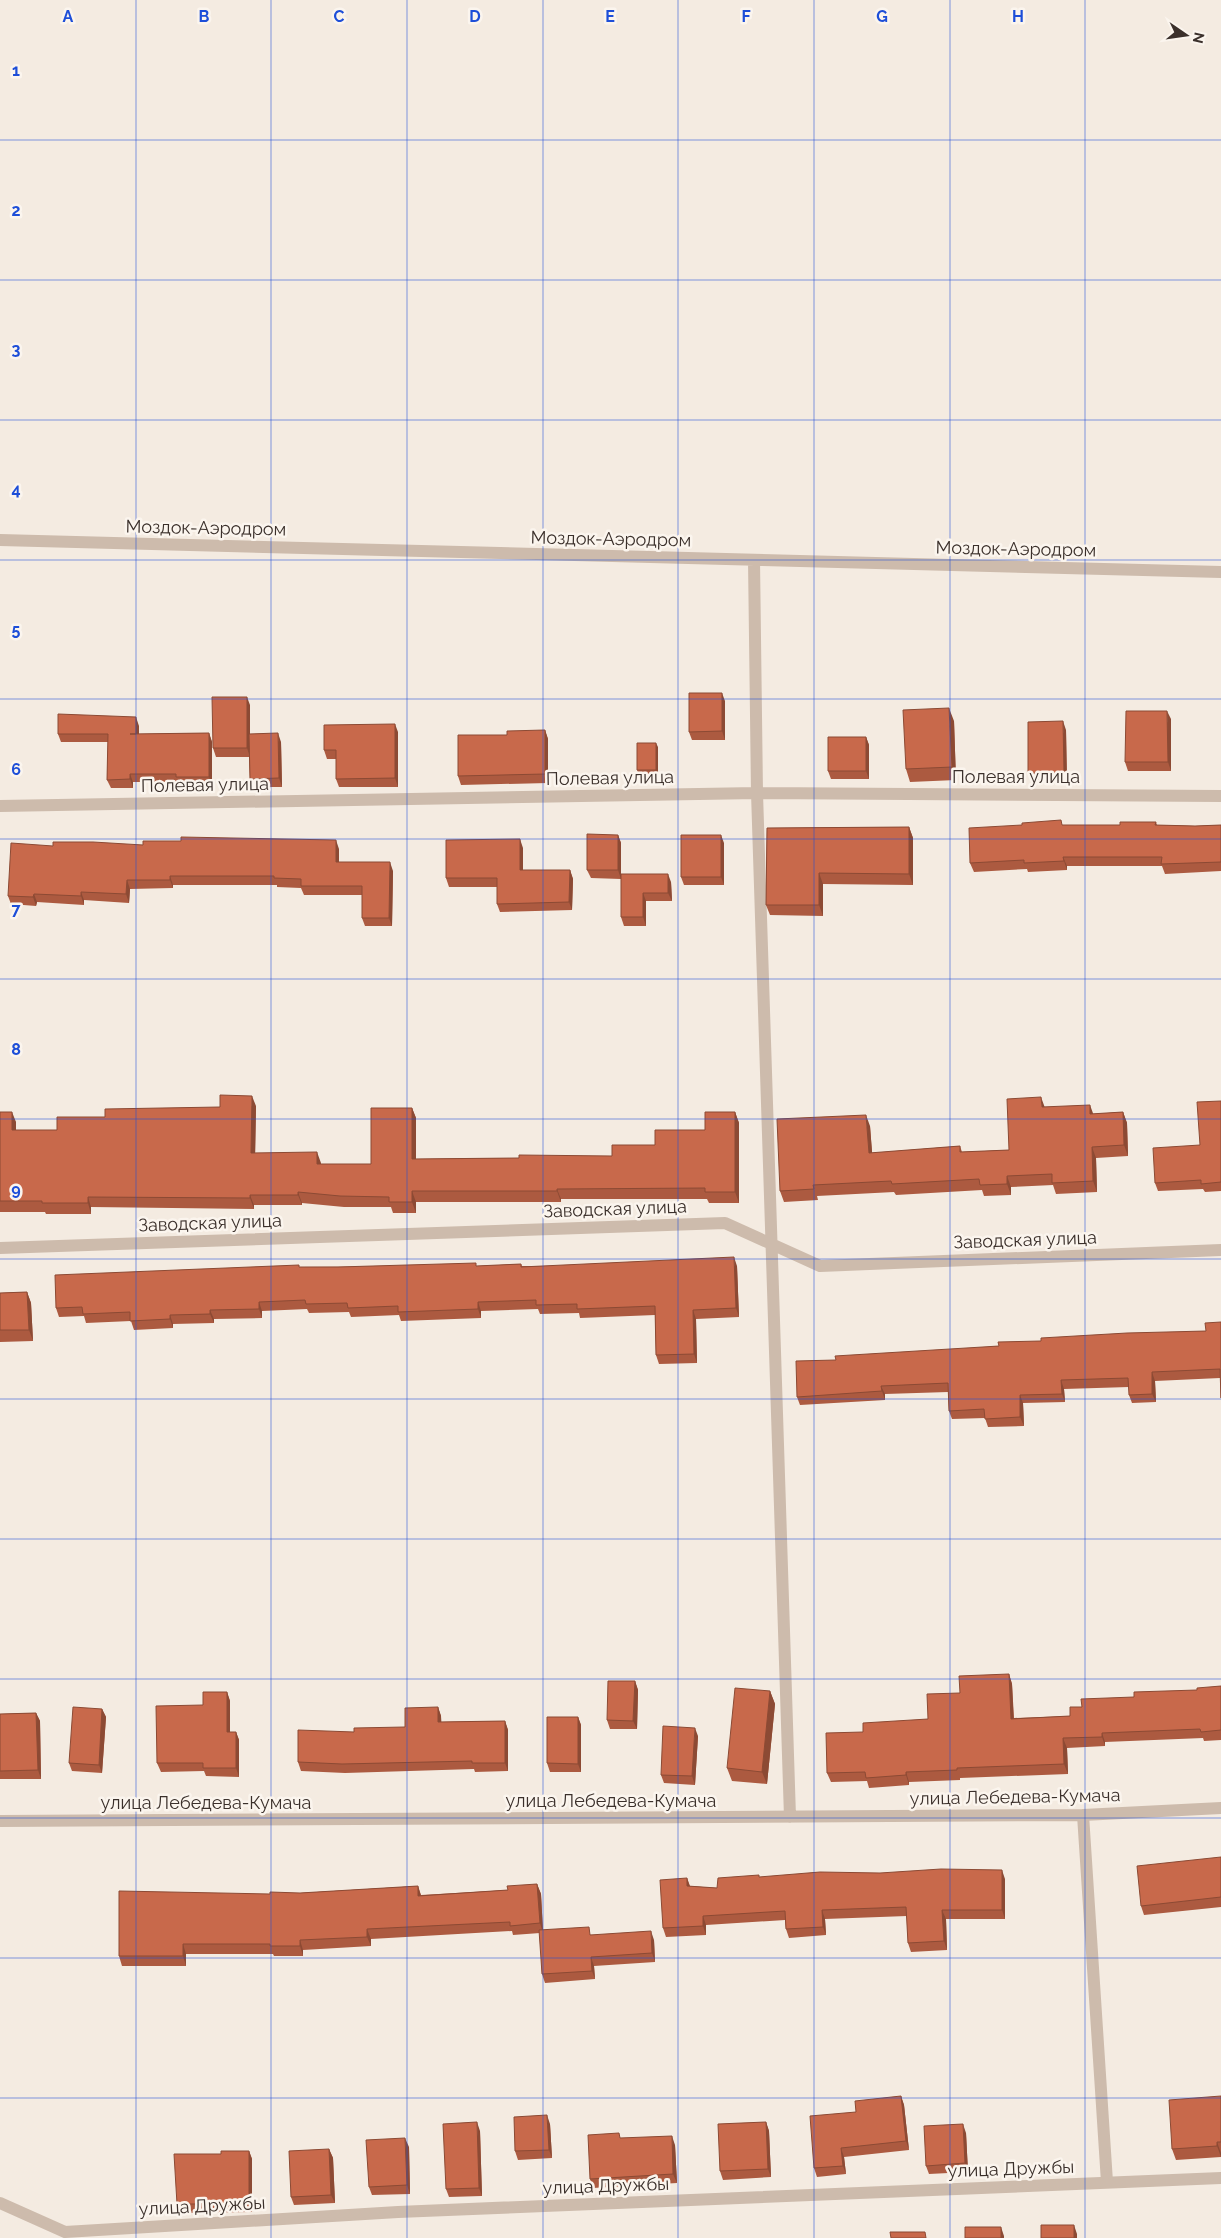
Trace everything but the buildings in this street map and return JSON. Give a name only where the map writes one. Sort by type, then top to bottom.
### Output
[{"type":"street","name":"Моздок-Аэродром","points":[[0,540],[1221,572]]},
{"type":"street","points":[[754,560],[757,793],[770,1244],[790,1817]]},
{"type":"street","name":"Полевая улица","points":[[0,806],[757,793],[1221,796]]},
{"type":"street","name":"Заводская улица","points":[[0,1248],[725,1223],[820,1266],[1221,1250]]},
{"type":"street","name":"улица Лебедева-Кумача","points":[[0,1821],[1083,1815],[1221,1808]]},
{"type":"street","points":[[1083,1815],[1107,2182]]},
{"type":"street","name":"улица Дружбы","points":[[0,2203],[65,2232],[407,2212],[1221,2178]]}]
